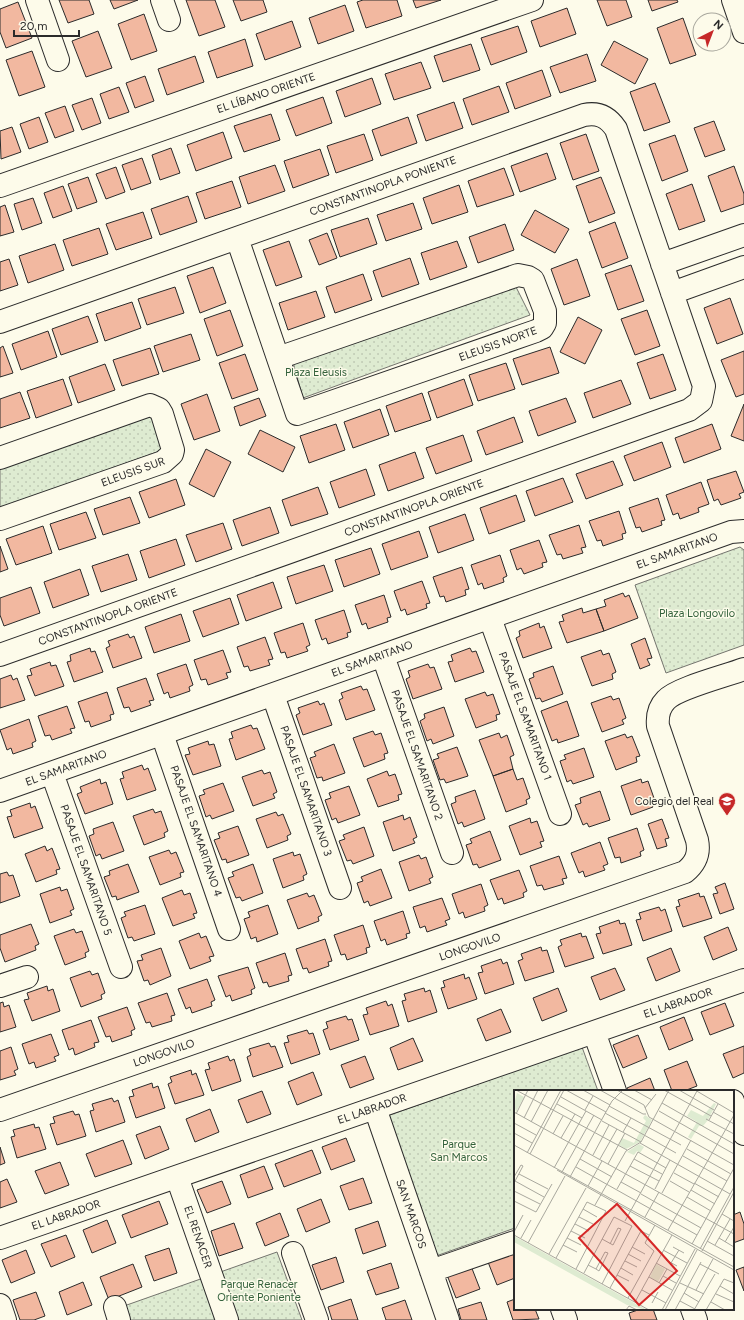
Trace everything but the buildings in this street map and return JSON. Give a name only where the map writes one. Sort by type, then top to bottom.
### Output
[{"type":"street","points":[[37,0],[58,60]]},
{"type":"street","name":"EL LÍBANO ORIENTE","points":[[0,186],[532,0]]},
{"type":"street","points":[[733,0],[744,32]]},
{"type":"street","name":"CONSTANTINOPLA PONIENTE","points":[[0,322],[590,114],[596,114],[608,119],[616,129],[667,278]]},
{"type":"street","points":[[667,278],[744,235]]},
{"type":"street","name":"ELEUSIS NORTE","points":[[237,238],[297,414],[536,331],[542,328],[546,317],[536,284],[528,277],[518,275],[278,358]]},
{"type":"street","points":[[667,278],[744,267]]},
{"type":"street","name":"CONSTANTINOPLA ORIENTE","points":[[0,656],[696,407],[701,401],[704,386],[667,278]]},
{"type":"street","name":"ELEUSIS SUR","points":[[0,458],[150,405],[159,409],[162,414],[173,450],[172,454],[164,462],[0,519]]},
{"type":"street","name":"EL SAMARITANO","points":[[0,791],[731,532],[744,531]]},
{"type":"street","name":"PASAJE EL SAMARITANO 1","points":[[490,618],[560,814]]},
{"type":"street","name":"PASAJE EL SAMARITANO 2","points":[[383,656],[452,854]]},
{"type":"street","name":"LONGOVILO","points":[[0,1110],[685,872],[696,860],[699,847],[658,726],[658,712],[664,701],[676,693],[744,669]]},
{"type":"street","name":"PASAJE EL SAMARITANO 3","points":[[272,695],[340,888]]},
{"type":"street","name":"PASAJE EL SAMARITANO 4","points":[[162,734],[229,929]]},
{"type":"street","name":"PASAJE EL SAMARITANO 5","points":[[52,773],[121,968]]},
{"type":"street","points":[[0,986],[27,977]]},
{"type":"street","name":"EL LABRADOR","points":[[0,1238],[744,980]]},
{"type":"street","points":[[594,1032],[615,1090]]},
{"type":"street","points":[[734,1105],[744,1134]]},
{"type":"street","name":"SAN MARCOS","points":[[375,1108],[448,1320]]},
{"type":"street","name":"EL RENACER","points":[[177,1176],[227,1320]]},
{"type":"street","points":[[431,1271],[514,1242]]},
{"type":"street","points":[[293,1253],[317,1320]]},
{"type":"street","points":[[0,1305],[5,1320]]},
{"type":"street","points":[[562,1310],[566,1320]]},
{"type":"street","points":[[692,1310],[696,1320]]},
{"type":"green space","name":"Plaza Eleusis","points":[[514,283],[530,315],[303,398],[292,359]]},
{"type":"green space","points":[[153,411],[165,449],[0,509],[0,467]]},
{"type":"green space","name":"Plaza Longovilo","points":[[740,547],[744,550],[744,645],[666,673],[635,585]]},
{"type":"green space","name":"Parque San Marcos","points":[[582,1047],[598,1090],[514,1090],[514,1228],[436,1256],[387,1116]]},
{"type":"green space","name":"Parque Renacer Oriente Poniente","points":[[277,1252],[302,1320],[129,1320],[124,1306]]},
{"type":"place","name":"Colegio del Real","points":[[727,816]]}]
